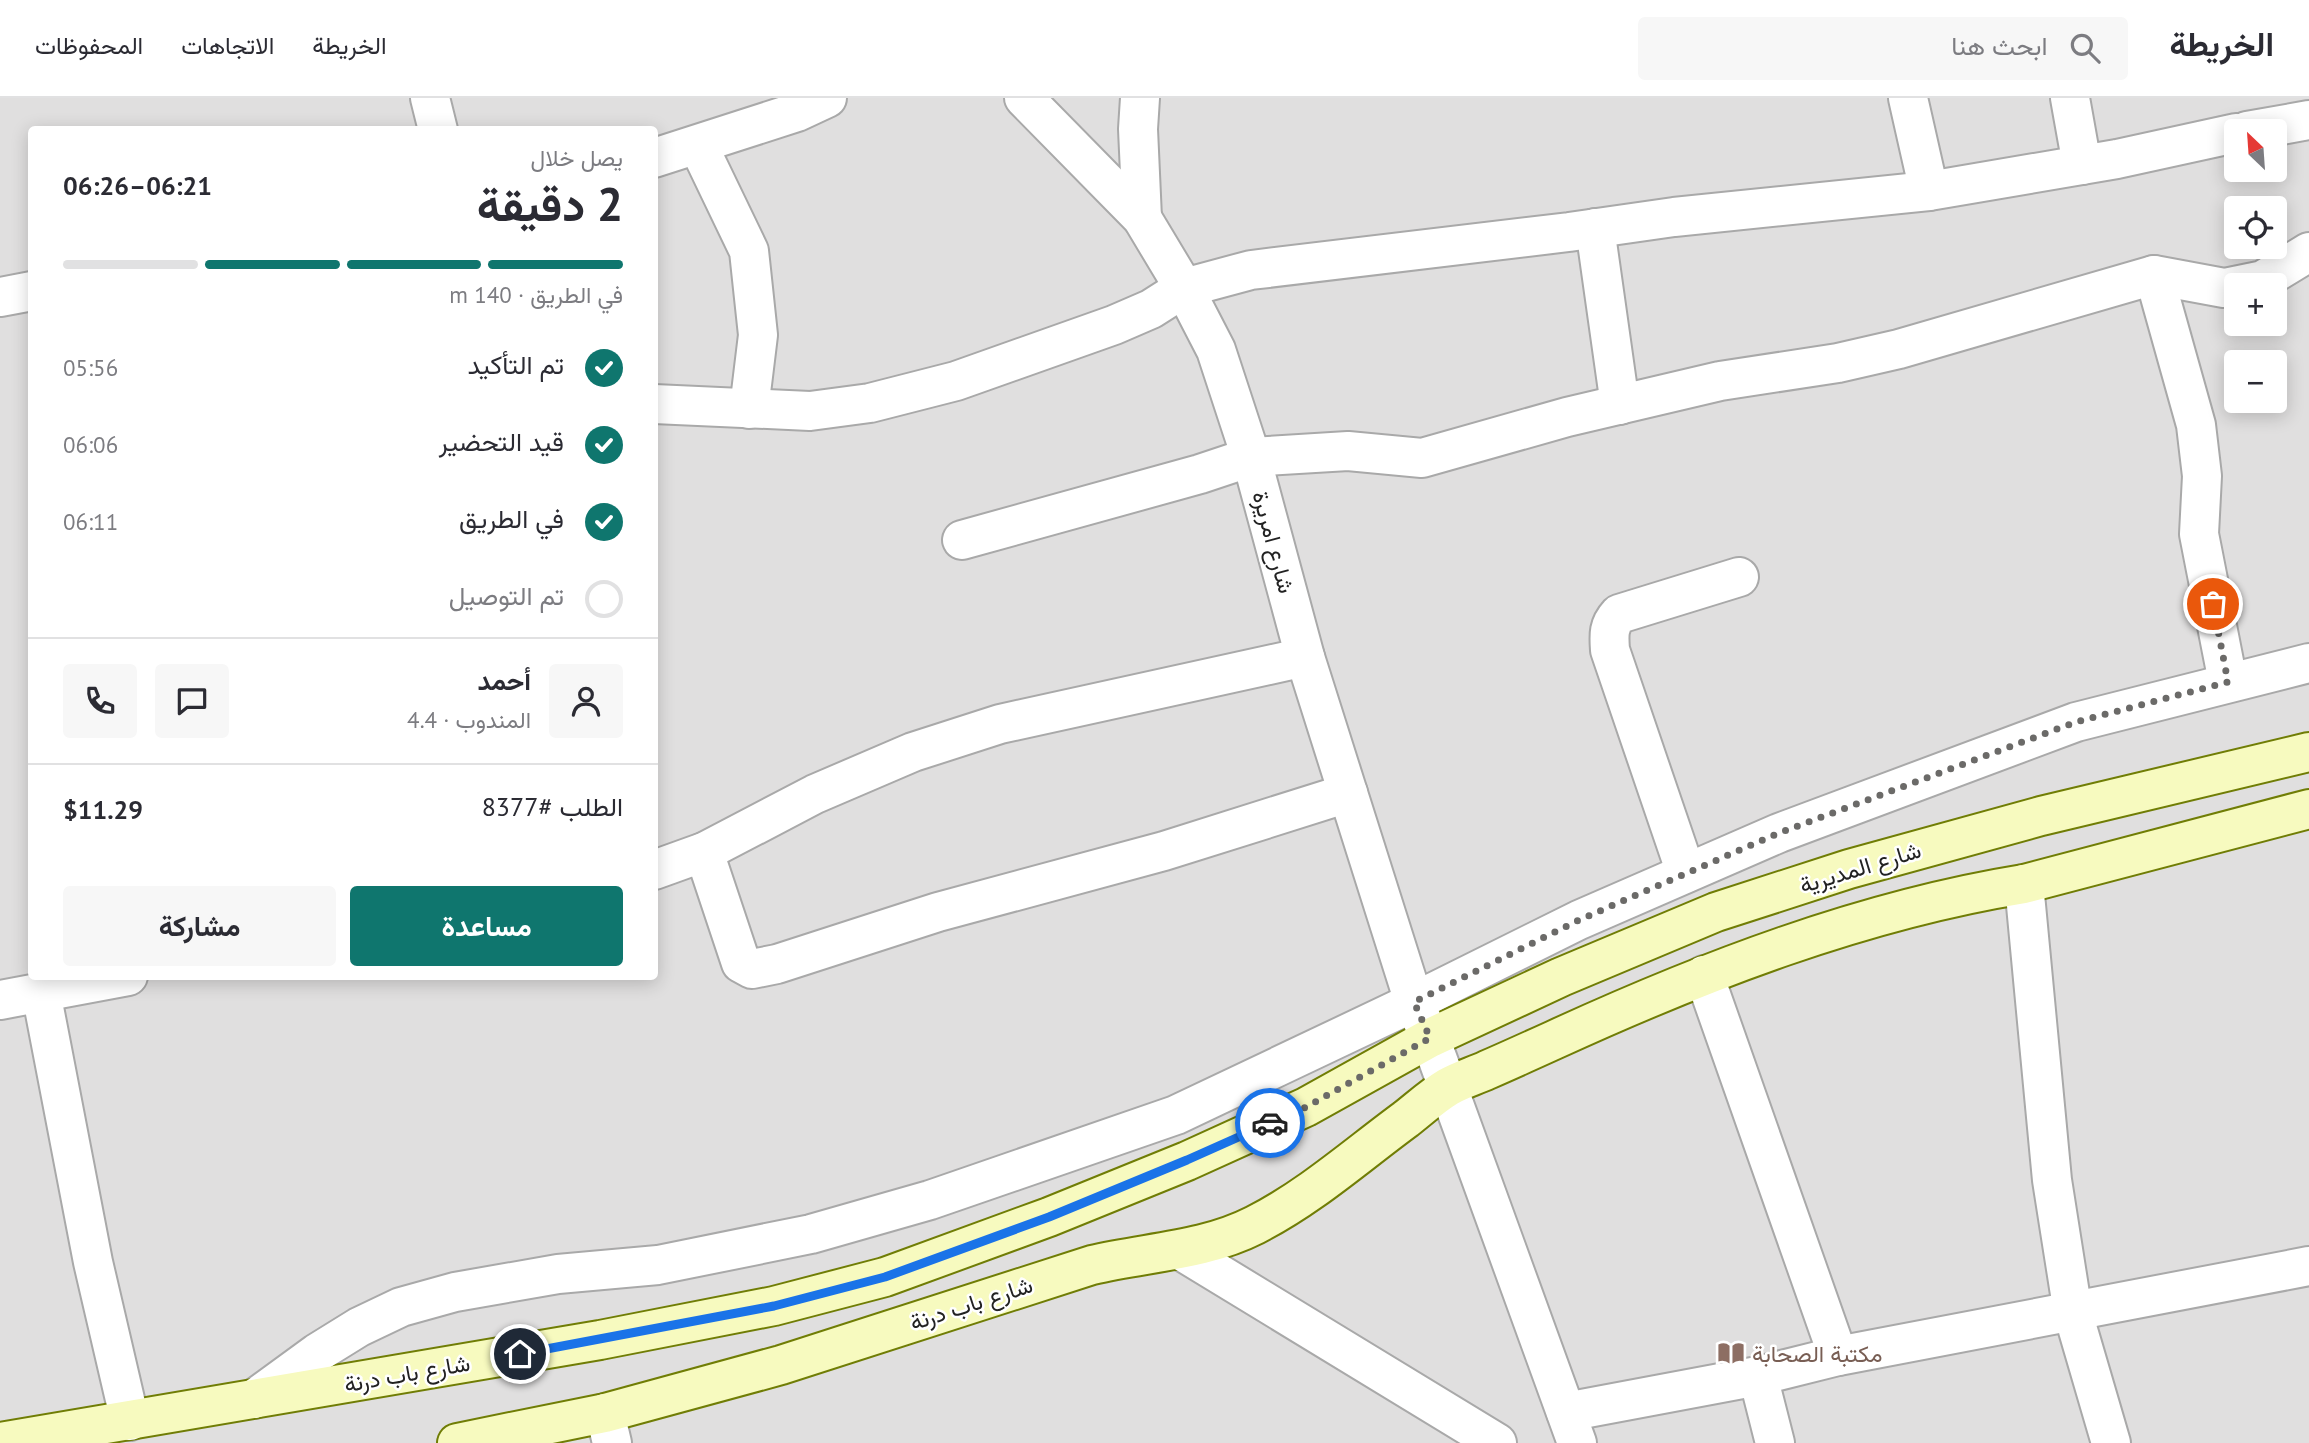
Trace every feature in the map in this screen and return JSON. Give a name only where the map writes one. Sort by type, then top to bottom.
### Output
[{"type":"main road","name":"شارع المديرية","points":[[1430,1038],[1561,977],[1716,912],[1849,869],[2041,816],[2309,752]]},
{"type":"main road","points":[[1448,1087],[1704,975],[1804,940],[1893,914],[1984,891],[2024,884],[2309,809]]},
{"type":"main road","name":"شارع باب درنة","points":[[0,1442],[600,1340],[774,1306],[885,1277],[1049,1217],[1187,1160],[1306,1107],[1430,1038]]},
{"type":"main road","name":"شارع باب درنة","points":[[457,1443],[609,1428],[781,1365],[1092,1265],[1120,1258],[1180,1251],[1219,1240],[1288,1207],[1448,1087]]},
{"type":"street","points":[[430,98],[437,126]]},
{"type":"street","points":[[658,157],[797,112],[827,98]]},
{"type":"street","name":"شارع امريرة","points":[[1024,98],[1142,218],[1184,288],[1216,350],[1251,457],[1305,657],[1414,1002],[1430,1038],[1572,1428]]},
{"type":"street","points":[[1140,98],[1138,129],[1142,218]]},
{"type":"street","points":[[1908,98],[1929,191]]},
{"type":"street","points":[[2070,98],[2082,165]]},
{"type":"street","points":[[2287,124],[2309,120]]},
{"type":"street","points":[[658,404],[810,411],[870,403],[956,381],[1114,325],[1151,309],[1184,288],[1251,270],[1674,217],[1929,191],[2082,165],[2224,135]]},
{"type":"street","points":[[698,145],[749,251],[758,335],[749,409]]},
{"type":"street","points":[[1595,228],[1620,404]]},
{"type":"street","points":[[961,540],[1200,474],[1251,457],[1348,451],[1422,458],[1620,404],[1720,382],[1838,363],[1899,349],[2154,275],[2224,288],[2263,280],[2309,252]]},
{"type":"street","points":[[2154,275],[2196,425],[2202,476],[2199,534],[2228,682]]},
{"type":"street","points":[[0,297],[28,292]]},
{"type":"street","points":[[1686,873],[1610,650],[1608,632],[1611,622],[1619,614],[1739,577]]},
{"type":"street","points":[[658,869],[704,852],[815,794],[912,752],[1000,724],[1305,657]]},
{"type":"street","points":[[254,1399],[317,1353],[359,1327],[401,1307],[455,1292],[558,1274],[658,1265],[811,1234],[930,1200],[1176,1115],[1579,920],[1779,833],[2076,722],[2309,663]]},
{"type":"street","points":[[704,852],[741,963],[752,970],[938,912],[1164,851],[1348,793]]},
{"type":"street","points":[[2024,884],[2052,1180],[2073,1312],[2111,1443]]},
{"type":"street","points":[[1704,975],[1838,1356]]},
{"type":"street","points":[[0,1000],[106,980]]},
{"type":"street","points":[[41,992],[93,1262],[130,1421]]},
{"type":"street","points":[[1180,1251],[1497,1443]]},
{"type":"street","points":[[1572,1428],[1838,1356],[2309,1266]]},
{"type":"street","points":[[1758,1376],[1775,1443]]},
{"type":"shaded area","points":[[0,98],[2309,98],[2309,1443],[0,1443]]},
{"type":"way so far","points":[[1270,1123],[1306,1107],[1430,1038],[1414,1002],[1579,920],[1779,833],[1901,786],[2076,722],[2228,682],[2213,604]]},
{"type":"place","name":"مكتبة الصحابة","points":[[1731,1353]]},
{"type":"route","points":[[520,1354],[774,1306],[885,1277],[1049,1217],[1270,1123]]}]
